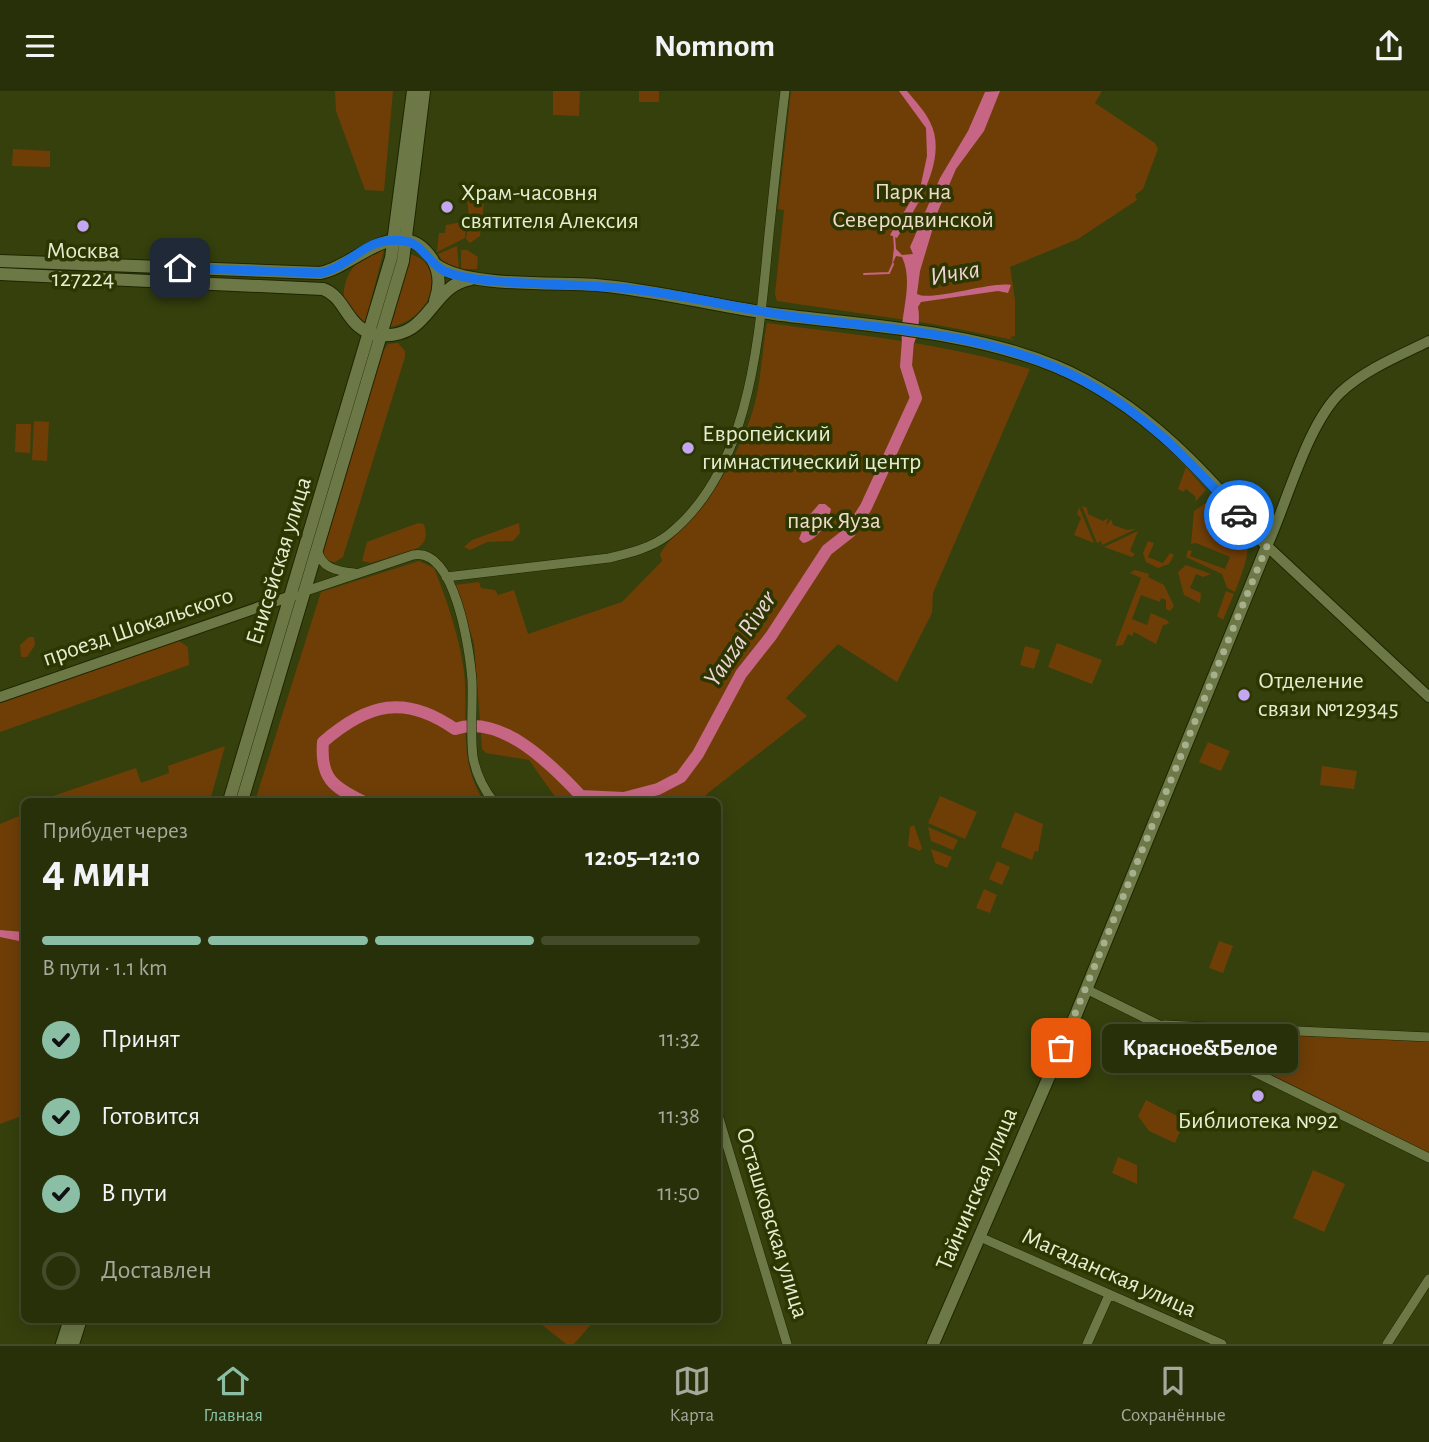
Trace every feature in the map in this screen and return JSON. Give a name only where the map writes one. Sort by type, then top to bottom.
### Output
[{"type":"main road","points":[[401,242],[413,91]]},
{"type":"main road","points":[[376,334],[401,242],[424,91]]},
{"type":"main road","points":[[199,276],[320,273],[340,267],[372,245],[401,242],[429,254],[435,264],[439,286],[433,308]]},
{"type":"main road","points":[[0,261],[19,268],[199,276],[323,289],[332,294],[357,326],[376,334],[395,334],[420,324],[452,285],[475,279]]},
{"type":"main road","points":[[435,264],[444,271],[475,279],[641,290],[762,312],[936,335],[1027,357],[1056,367],[1109,396],[1177,446],[1267,546]]},
{"type":"main road","points":[[0,274],[19,268]]},
{"type":"main road","name":"Енисейская улица","points":[[230,798],[294,580],[325,502],[376,334]]},
{"type":"main road","name":"Енисейская улица","points":[[243,798],[317,549],[325,502]]},
{"type":"main road","name":"Тайнинская улица","points":[[933,1344],[1086,989],[1267,546]]},
{"type":"main road","points":[[62,1344],[69,1323]]},
{"type":"main road","points":[[73,1344],[80,1323]]},
{"type":"street","points":[[446,577],[609,558],[654,544],[687,518],[707,491],[739,425],[750,386],[762,312],[785,91]]},
{"type":"street","points":[[1429,341],[1372,370],[1333,401],[1317,427],[1267,546],[1429,697]]},
{"type":"street","points":[[317,549],[319,557],[328,567],[356,574]]},
{"type":"street","points":[[289,597],[420,554],[435,560],[446,577],[467,643],[473,705],[472,747],[479,778],[491,798]]},
{"type":"street","points":[[294,580],[298,591],[303,591]]},
{"type":"street","name":"проезд Шокальского","points":[[0,697],[289,597]]},
{"type":"street","points":[[1086,989],[1429,1158]]},
{"type":"street","points":[[1159,1024],[1429,1037]]},
{"type":"street","name":"Осташковская улица","points":[[721,1125],[787,1344]]},
{"type":"street","name":"Магаданская улица","points":[[980,1237],[1222,1344]]},
{"type":"street","points":[[1387,1344],[1429,1279]]},
{"type":"street","points":[[1087,1344],[1109,1294]]},
{"type":"green space","points":[[335,91],[393,91],[384,191],[365,190],[336,111]]},
{"type":"green space","points":[[553,91],[580,91],[579,116],[553,115]]},
{"type":"green space","points":[[639,91],[659,91],[659,102],[639,102]]},
{"type":"green space","name":"Парк на Северодвинской","points":[[791,91],[1102,91],[1095,103],[1155,143],[1158,149],[1143,189],[1135,195],[1137,200],[1078,239],[1010,267],[1015,300],[1015,336],[1010,337],[1014,340],[933,324],[777,301],[775,294],[784,210],[778,209]]},
{"type":"green space","points":[[13,149],[50,151],[50,167],[12,166]]},
{"type":"green space","points":[[485,194],[480,236],[470,243],[466,239],[469,220],[467,195]]},
{"type":"green space","points":[[467,221],[465,238],[437,252],[439,233],[445,233],[446,225]]},
{"type":"green space","points":[[457,246],[459,269],[445,266],[438,254]]},
{"type":"green space","points":[[384,250],[365,323],[344,302],[345,284],[348,275],[359,261],[366,255]]},
{"type":"green space","points":[[461,250],[467,250],[478,257],[477,269],[461,269]]},
{"type":"green space","points":[[409,254],[422,260],[430,269],[433,280],[431,292],[417,314],[390,327]]},
{"type":"green space","name":"парк Яуза","points":[[767,323],[932,346],[1030,369],[933,593],[932,613],[897,682],[838,644],[786,698],[807,716],[704,798],[556,798],[529,760],[486,753],[482,749],[474,643],[455,585],[479,582],[481,588],[495,590],[498,595],[514,590],[528,634],[622,602],[662,561],[660,554],[665,546],[698,512],[718,485],[746,431],[759,380]]},
{"type":"green space","points":[[398,343],[405,351],[405,357],[343,557],[335,562],[326,561],[322,551],[380,356],[388,344]]},
{"type":"green space","points":[[34,421],[49,422],[47,461],[32,460]]},
{"type":"green space","points":[[16,424],[31,424],[30,453],[15,452]]},
{"type":"green space","points":[[1186,467],[1206,490],[1195,502],[1196,497],[1186,489],[1183,492],[1178,489]]},
{"type":"green space","points":[[1213,498],[1237,522],[1247,540],[1245,562],[1235,592],[1227,588],[1222,574],[1186,557],[1188,550],[1192,551],[1190,556],[1225,569],[1230,557],[1196,543],[1191,544],[1194,511]]},
{"type":"green space","points":[[1082,506],[1087,508],[1088,514],[1103,521],[1108,518],[1106,526],[1111,519],[1113,525],[1127,530],[1136,529],[1102,545],[1101,541],[1097,543]]},
{"type":"green space","points":[[1079,507],[1094,543],[1074,535],[1081,518],[1077,514]]},
{"type":"green space","points":[[418,523],[424,524],[426,535],[418,548],[371,563],[362,561],[367,542]]},
{"type":"green space","points":[[519,523],[520,533],[513,541],[487,542],[470,550],[464,547],[472,540]]},
{"type":"green space","points":[[1138,531],[1130,551],[1135,554],[1132,557],[1104,547]]},
{"type":"green space","points":[[1148,541],[1154,543],[1148,557],[1163,563],[1170,553],[1174,555],[1169,564],[1158,568],[1146,562],[1143,553]]},
{"type":"green space","points":[[419,561],[434,568],[448,605],[462,658],[467,754],[470,770],[482,798],[256,798],[321,592]]},
{"type":"green space","points":[[1186,565],[1211,574],[1203,577],[1196,574],[1190,588],[1201,593],[1200,603],[1184,595],[1178,572]]},
{"type":"green space","points":[[1135,570],[1149,574],[1148,577],[1164,585],[1174,606],[1170,611],[1166,609],[1166,600],[1161,598],[1160,602],[1141,595],[1132,619],[1147,625],[1151,613],[1167,620],[1169,624],[1163,625],[1156,644],[1134,632],[1132,636],[1128,634],[1123,645],[1115,646],[1141,578],[1130,573]]},
{"type":"green space","points":[[1226,591],[1234,594],[1223,620],[1217,616]]},
{"type":"green space","points":[[29,637],[34,637],[35,645],[27,657],[21,657],[20,645]]},
{"type":"green space","points":[[179,641],[188,647],[189,665],[0,732],[0,701]]},
{"type":"green space","points":[[1057,643],[1102,660],[1092,684],[1048,667]]},
{"type":"green space","points":[[1025,646],[1040,650],[1034,669],[1020,665]]},
{"type":"green space","points":[[1208,742],[1230,751],[1221,771],[1199,762]]},
{"type":"green space","points":[[225,746],[211,798],[47,798],[136,768],[141,783],[169,773],[168,766]]},
{"type":"green space","points":[[1322,766],[1357,771],[1354,789],[1320,785]]},
{"type":"green space","points":[[940,796],[977,812],[965,839],[928,823]]},
{"type":"green space","points":[[1015,812],[1043,824],[1038,852],[1035,851],[1032,860],[1001,847]]},
{"type":"green space","points":[[21,815],[21,1116],[0,1124],[0,824]]},
{"type":"green space","points":[[914,825],[922,848],[920,851],[908,846],[910,827]]},
{"type":"green space","points":[[928,827],[958,840],[953,850],[931,841]]},
{"type":"green space","points":[[931,849],[952,857],[947,868],[935,863]]},
{"type":"green space","points":[[997,861],[1010,867],[1002,885],[989,879]]},
{"type":"green space","points":[[984,889],[997,895],[990,913],[976,908]]},
{"type":"green space","points":[[1219,941],[1233,946],[1223,973],[1209,968]]},
{"type":"green space","points":[[1170,1028],[1429,1041],[1429,1156]]},
{"type":"green space","points":[[1146,1100],[1185,1120],[1175,1143],[1149,1131],[1138,1116]]},
{"type":"green space","points":[[1118,1157],[1137,1165],[1137,1184],[1112,1173]]},
{"type":"green space","points":[[1313,1170],[1345,1184],[1324,1232],[1293,1218]]},
{"type":"green space","points":[[540,1323],[592,1323],[574,1344],[566,1344]]},
{"type":"shaded area","points":[[899,91],[907,91],[928,118],[935,136],[936,152],[928,183],[897,238],[890,235],[921,184],[927,156],[926,128]]},
{"type":"shaded area","points":[[1000,91],[984,131],[956,169],[938,211],[920,271],[917,294],[925,296],[1011,285],[1008,293],[998,291],[921,302],[918,307],[915,340],[906,356],[902,334],[906,269],[902,257],[896,256],[892,265],[894,247],[902,255],[913,254],[910,247],[940,178],[968,131],[985,92]]},
{"type":"shaded area","points":[[819,504],[825,504],[831,509],[827,520],[813,539],[803,543],[799,539],[807,518]]},
{"type":"shaded area","points":[[0,930],[21,932],[21,941],[0,937]]},
{"type":"waterway","points":[[894,235],[895,249]]},
{"type":"waterway","points":[[864,274],[889,273],[893,264]]},
{"type":"waterway","name":"Yauza River","points":[[624,798],[658,789],[681,777],[698,754],[741,674],[771,636],[827,550],[850,532],[866,507],[916,398],[906,366],[908,340]]},
{"type":"waterway","name":"Yauza River","points":[[356,798],[330,780],[324,764],[323,742],[371,712],[403,707],[437,718],[455,729],[472,726],[490,728],[507,735],[541,757],[581,796],[624,798]]},
{"type":"way so far","points":[[1061,1048],[1267,546],[1239,515]]},
{"type":"place","name":"Храм-часовня святителя Алексия","points":[[447,207]]},
{"type":"place","name":"Москва 127224","points":[[83,226]]},
{"type":"place","name":"Европейский гимнастический центр","points":[[688,448]]},
{"type":"place","name":"Отделение связи №129345","points":[[1244,695]]},
{"type":"place","name":"Красное&Белое","points":[[1061,1048]]},
{"type":"place","name":"Библиотека №92","points":[[1258,1096]]},
{"type":"route","points":[[180,268],[320,273],[340,267],[372,245],[385,241],[407,242],[429,254],[435,264],[444,271],[475,279],[641,290],[749,310],[968,341],[1056,367],[1109,396],[1164,434],[1239,515]]},
{"type":"water label","name":"Ичка","points":[[955,273]]}]
